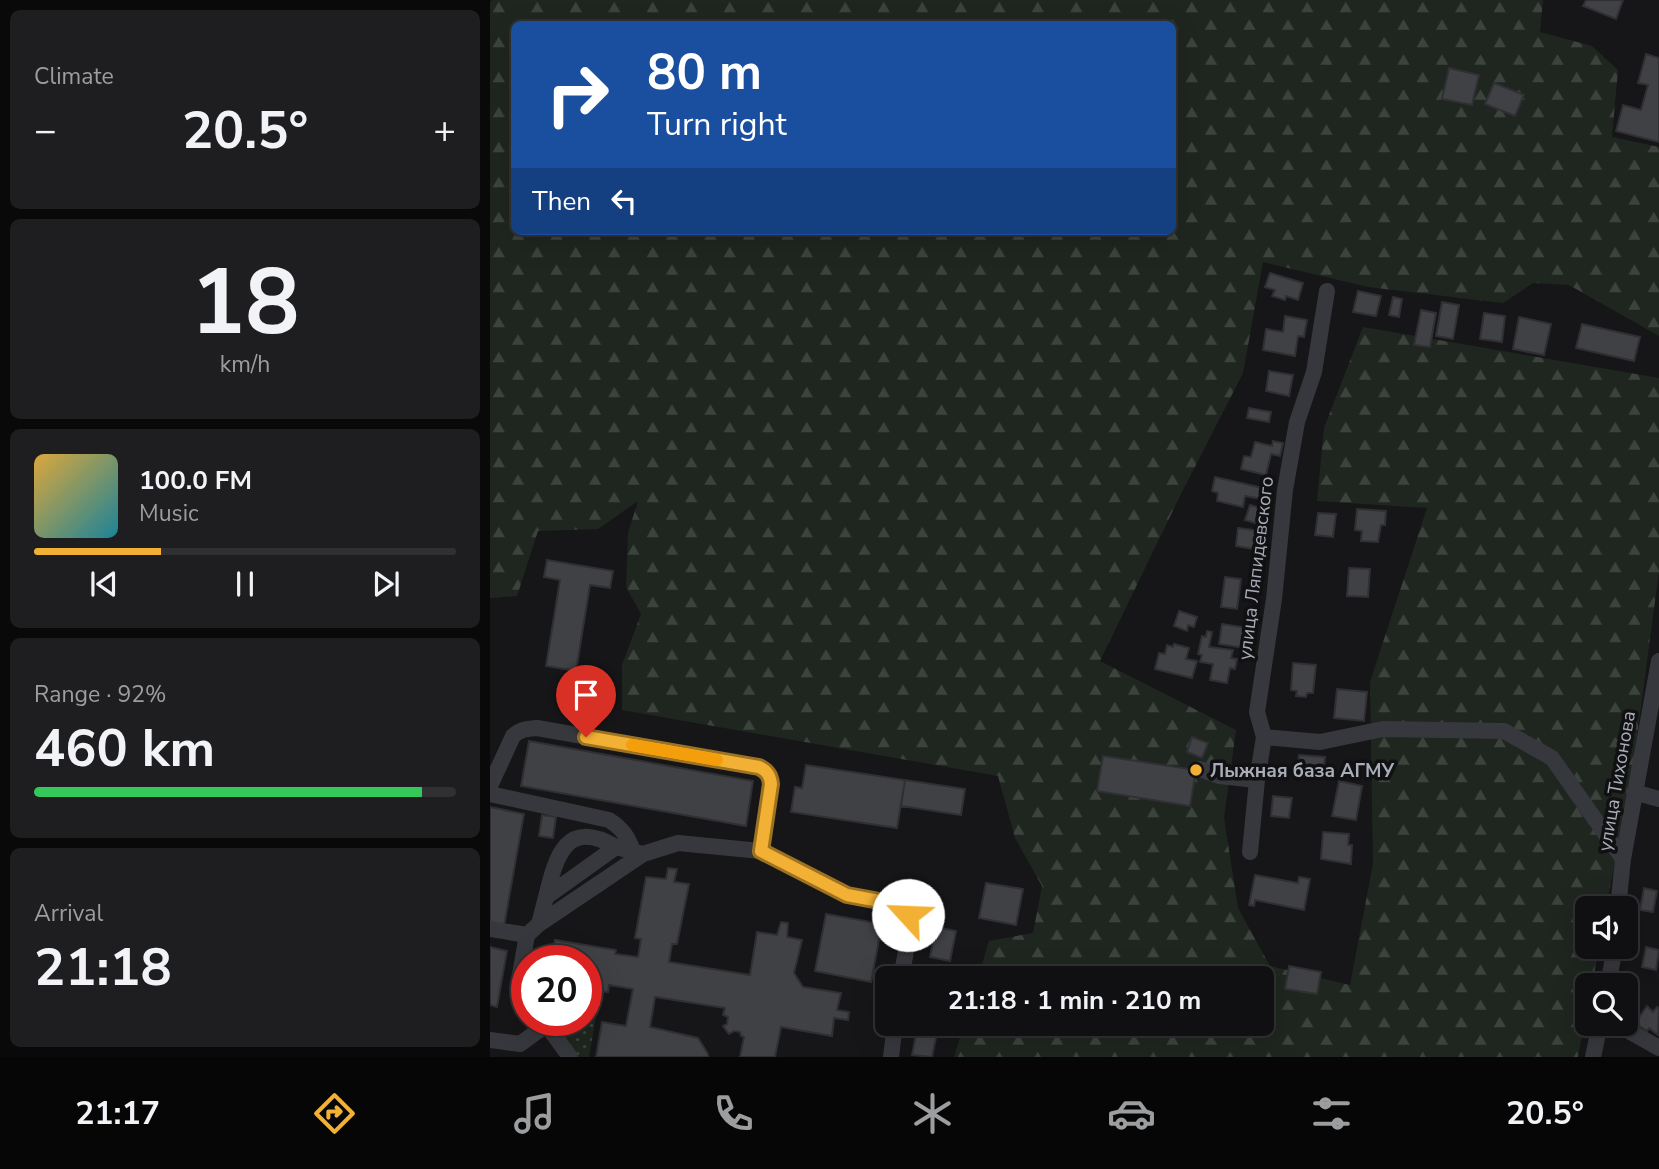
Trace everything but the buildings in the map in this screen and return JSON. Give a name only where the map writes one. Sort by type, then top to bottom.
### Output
[{"type":"street","name":"улица Ляпидевского","points":[[1250,852],[1257,780],[1265,737],[1257,712],[1274,599],[1285,489],[1297,422],[1314,372],[1326,291]]},
{"type":"street","name":"улица Тихонова","points":[[1619,896],[1634,792],[1659,661]]},
{"type":"street","points":[[490,786],[513,736],[518,731],[537,728],[759,767],[770,776],[771,784],[761,851]]},
{"type":"street","points":[[1265,737],[1320,742],[1383,729],[1504,730],[1552,758],[1623,859]]},
{"type":"street","points":[[1200,769],[1219,776],[1257,780]]},
{"type":"street","points":[[1634,792],[1659,799]]},
{"type":"street","points":[[490,794],[609,820],[618,826],[638,852]]},
{"type":"street","points":[[529,945],[559,853],[567,843],[577,837],[589,837],[638,852]]},
{"type":"street","points":[[490,929],[533,930],[638,852],[678,843],[761,851],[847,895],[901,905],[905,909],[908,924],[903,966]]},
{"type":"street","points":[[546,897],[615,847]]},
{"type":"street","points":[[490,1040],[520,1044],[529,1036]]},
{"type":"street","points":[[554,1036],[570,1057]]},
{"type":"street","points":[[891,1057],[894,1036]]},
{"type":"street","points":[[1593,1057],[1599,1036]]},
{"type":"street","points":[[1638,1036],[1659,1048]]},
{"type":"green space","points":[[492,0],[1543,0],[1540,32],[1592,46],[1618,70],[1612,137],[1659,147],[1659,336],[1569,285],[1533,283],[1503,303],[1368,287],[1263,262],[1243,373],[1100,661],[1236,730],[1224,818],[1238,908],[1270,966],[982,966],[989,941],[1033,933],[1042,886],[1015,838],[998,776],[622,710],[622,665],[641,614],[626,587],[628,533],[638,501],[598,529],[538,531],[517,596],[490,598]]},
{"type":"green space","points":[[1363,327],[1659,378],[1659,571],[1632,774],[1608,896],[1575,896],[1575,959],[1597,959],[1594,973],[1575,973],[1575,1036],[1582,1036],[1578,1057],[954,1057],[960,1036],[1274,1036],[1274,967],[1350,985],[1373,864],[1370,682],[1427,508],[1317,501],[1324,428]]},
{"type":"green space","points":[[562,1036],[593,1036],[589,1057],[577,1057]]},
{"type":"slow traffic","points":[[632,745],[717,760]]},
{"type":"place","name":"Лыжная база АГМУ","points":[[1196,770]]},
{"type":"route","points":[[586,737],[765,770],[770,776],[771,784],[761,851],[847,895],[901,905],[908,915]]}]
